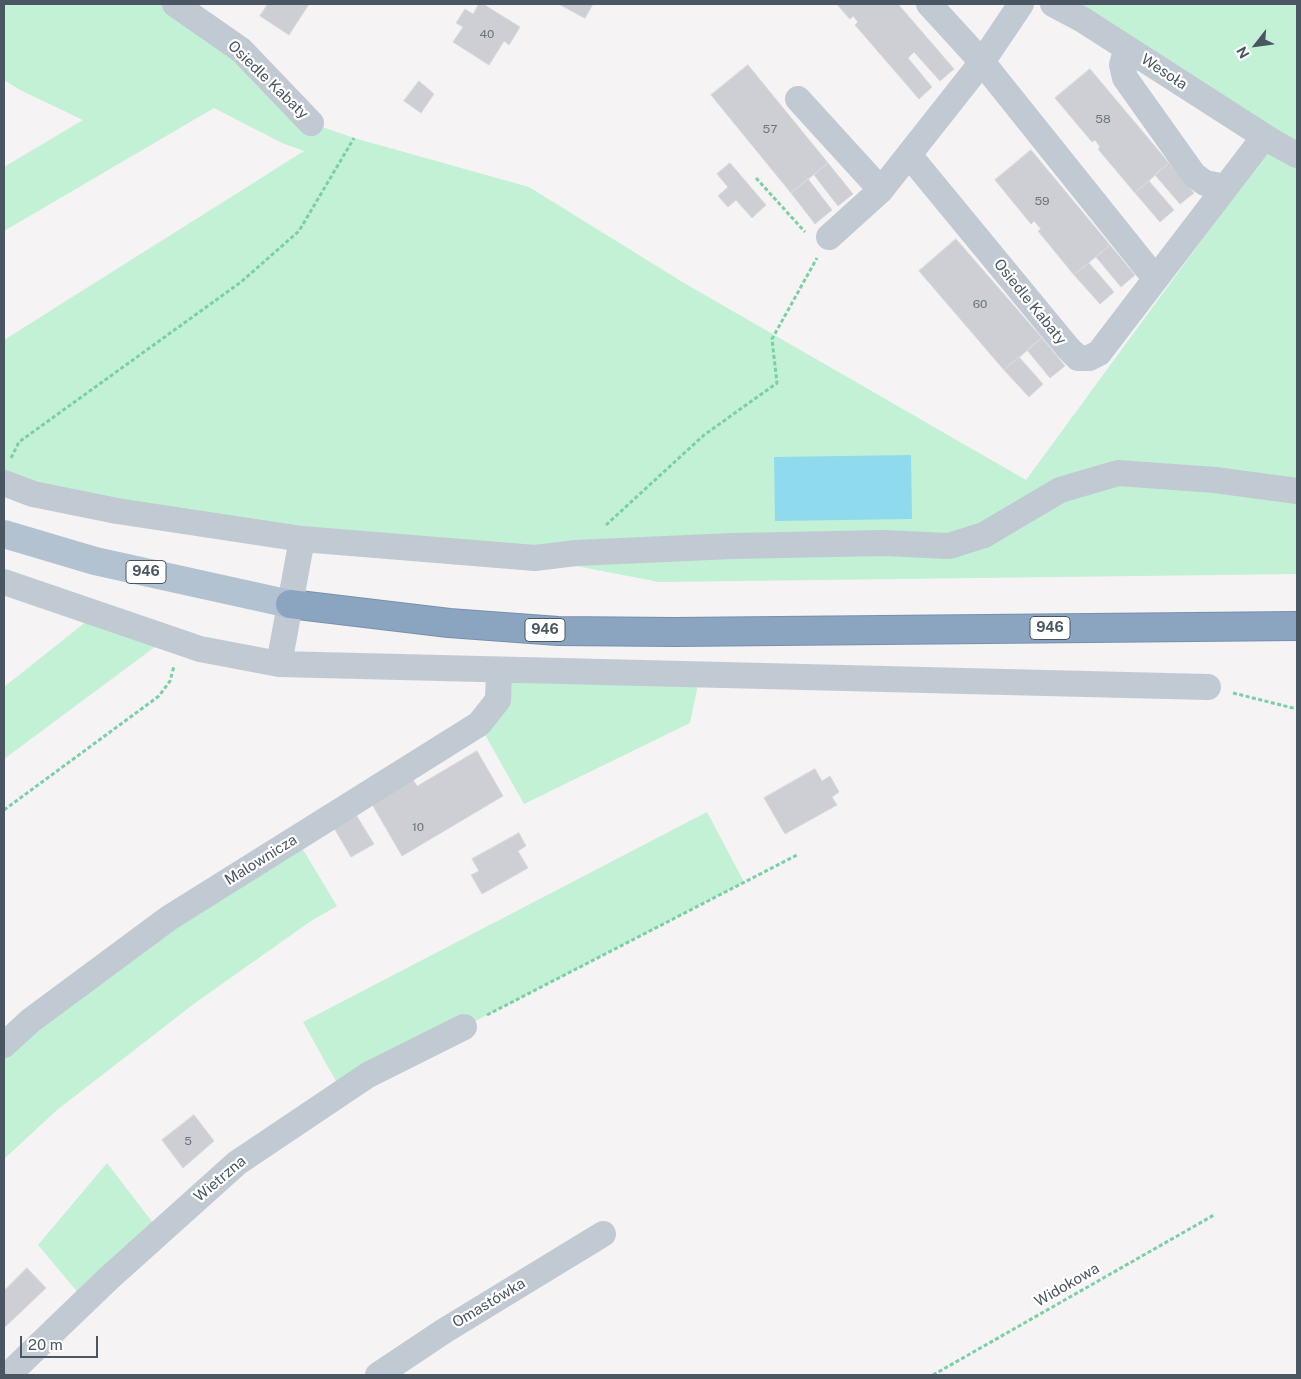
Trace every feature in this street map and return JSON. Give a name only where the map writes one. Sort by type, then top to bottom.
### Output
[{"type":"highway","name":"946","points":[[290,604],[450,623],[558,631],[675,632],[1297,626]]},
{"type":"main road","name":"946","points":[[4,534],[95,561],[290,604]]},
{"type":"street","name":"Osiedle Kabaty","points":[[175,4],[241,50],[311,123]]},
{"type":"street","points":[[929,4],[982,62],[1156,278]]},
{"type":"street","points":[[829,237],[881,190],[982,62],[1021,4]]},
{"type":"street","name":"Wesoła","points":[[1054,4],[1083,20],[1268,140],[1297,155]]},
{"type":"street","points":[[1127,48],[1122,65],[1125,78],[1194,175],[1205,183],[1226,187]]},
{"type":"street","points":[[798,99],[881,190]]},
{"type":"street","name":"Osiedle Kabaty","points":[[909,155],[1068,348],[1078,358],[1089,358],[1099,353],[1226,187],[1268,140]]},
{"type":"street","points":[[6,474],[33,494],[117,511],[302,539],[535,558],[576,552],[761,545],[884,543],[949,546],[984,535],[1060,490],[1118,472],[1215,480],[1297,491]]},
{"type":"street","points":[[279,664],[302,539]]},
{"type":"street","points":[[4,582],[200,649],[279,664],[1208,687]]},
{"type":"street","name":"Malownicza","points":[[4,1045],[30,1021],[169,918],[479,724],[498,700],[499,670]]},
{"type":"street","name":"Wietrzna","points":[[8,1375],[109,1278],[237,1163],[368,1075],[464,1026]]},
{"type":"street","name":"Omastówka","points":[[378,1375],[444,1331],[603,1234]]},
{"type":"path","points":[[6,474],[19,442],[241,282],[299,231],[354,138]]},
{"type":"path","points":[[576,552],[704,435],[777,383],[772,340],[829,237],[814,236],[805,232],[756,178]]},
{"type":"path","points":[[4,810],[159,696],[170,681],[181,642]]},
{"type":"path","points":[[1208,687],[1297,709]]},
{"type":"path","points":[[464,1026],[797,855]]},
{"type":"path","name":"Widokowa","points":[[933,1375],[1214,1215]]},
{"type":"green space","points":[[4,4],[175,4],[311,123],[354,138],[529,187],[684,283],[1026,480],[1273,143],[1053,4],[1297,4],[1297,574],[659,582],[535,558],[302,539],[4,483],[4,340],[304,151],[282,143],[214,108],[4,231],[4,167],[83,120],[20,90],[4,80]]},
{"type":"green space","points":[[97,613],[167,638],[4,759],[4,687]]},
{"type":"green space","points":[[499,670],[700,675],[690,723],[524,804],[479,724]]},
{"type":"green space","points":[[707,812],[744,882],[342,1092],[303,1022]]},
{"type":"green space","points":[[296,838],[337,906],[311,921],[195,1003],[57,1110],[4,1159],[4,1045]]},
{"type":"green space","points":[[107,1163],[160,1232],[85,1301],[38,1245]]},
{"type":"water","points":[[911,455],[912,519],[775,521],[774,457]]},
{"type":"building","points":[[268,4],[309,4],[289,35],[260,16]]},
{"type":"building","points":[[479,4],[483,4],[520,27],[509,45],[504,41],[489,65],[453,42],[463,27],[456,23],[465,9],[473,14]]},
{"type":"building","points":[[559,4],[593,4],[585,18]]},
{"type":"building","points":[[837,4],[898,4],[954,69],[940,81],[914,52],[908,58],[932,87],[919,99],[855,25],[858,22],[853,16],[850,19]]},
{"type":"building","points":[[748,65],[828,163],[791,193],[711,95]]},
{"type":"building","points":[[1090,69],[1169,163],[1135,193],[1098,149],[1100,147],[1095,140],[1092,142],[1055,98]]},
{"type":"building","points":[[419,81],[434,94],[421,113],[404,101]]},
{"type":"building","points":[[1031,150],[1110,245],[1074,275],[1038,231],[1041,229],[1034,221],[1031,224],[995,180]]},
{"type":"building","points":[[730,163],[766,205],[752,218],[736,200],[728,207],[718,196],[728,187],[717,174]]},
{"type":"building","points":[[828,163],[853,194],[838,206],[814,175]]},
{"type":"building","points":[[1169,163],[1194,193],[1180,204],[1155,175]]},
{"type":"building","points":[[808,179],[832,210],[815,224],[791,193]]},
{"type":"building","points":[[1149,181],[1174,210],[1160,222],[1135,193]]},
{"type":"building","points":[[956,239],[1042,338],[1004,370],[919,271]]},
{"type":"building","points":[[1110,245],[1135,275],[1121,287],[1096,257]]},
{"type":"building","points":[[1089,263],[1114,292],[1100,304],[1074,275]]},
{"type":"building","points":[[1042,338],[1065,366],[1050,378],[1027,350]]},
{"type":"building","points":[[1019,357],[1043,384],[1029,397],[1004,370]]},
{"type":"building","points":[[477,751],[503,796],[402,856],[369,799],[410,775],[417,786]]},
{"type":"building","points":[[815,769],[822,781],[830,776],[839,792],[832,797],[837,805],[785,834],[764,798]]},
{"type":"building","points":[[356,815],[374,844],[351,857],[334,828]]},
{"type":"building","points":[[519,833],[526,846],[518,851],[528,868],[482,894],[471,875],[479,871],[472,859]]},
{"type":"building","points":[[194,1115],[214,1141],[183,1168],[162,1140]]},
{"type":"building","points":[[27,1268],[46,1288],[5,1327],[4,1291]]}]
